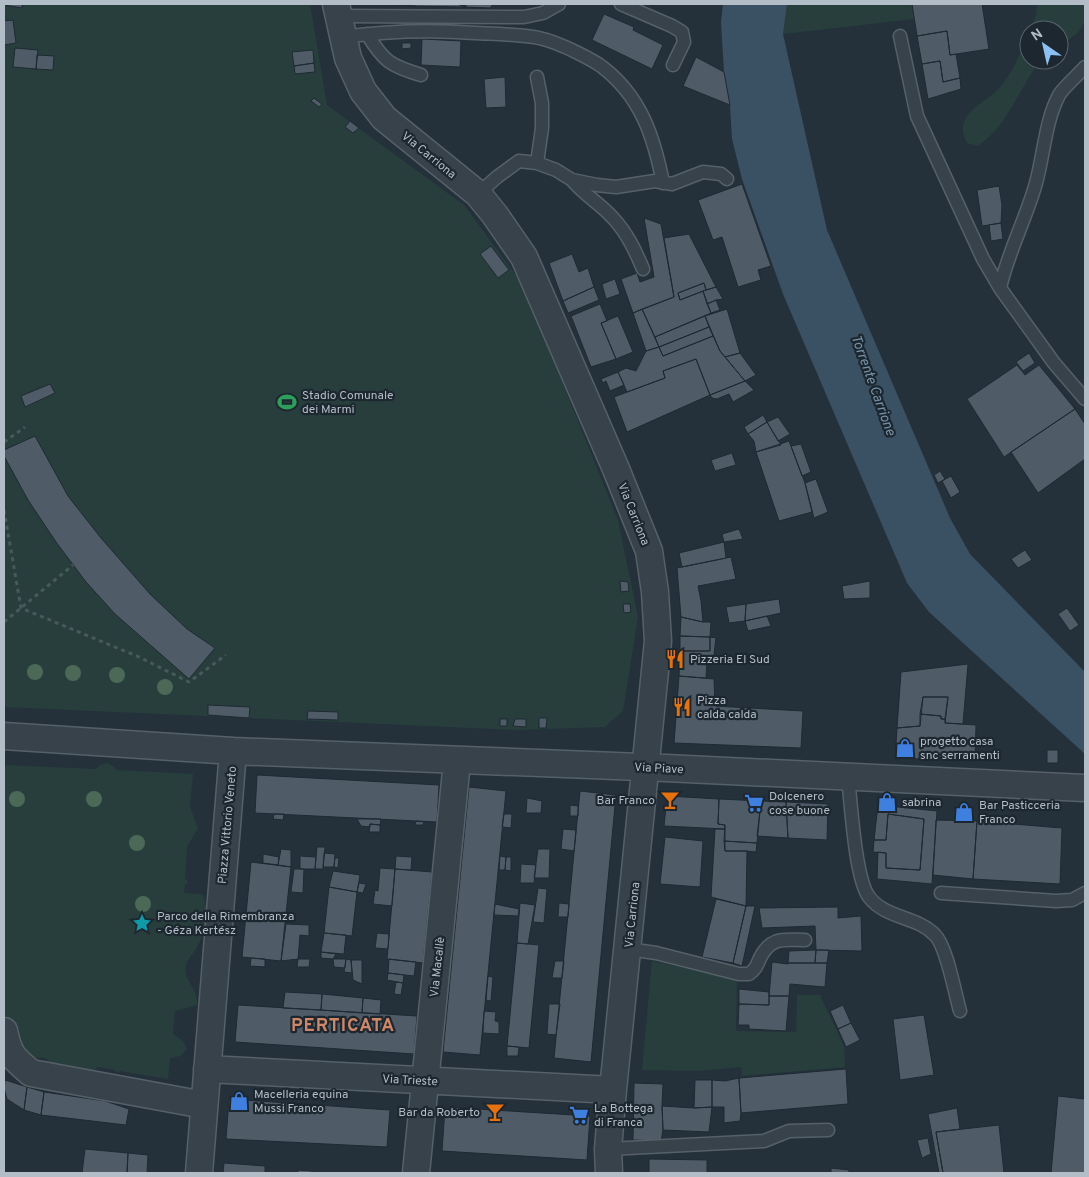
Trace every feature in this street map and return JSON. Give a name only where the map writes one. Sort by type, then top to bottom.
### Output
[{"type":"street","name":"Via Carriona","points":[[346,22],[348,58],[363,91],[384,118],[478,194],[495,215],[524,258],[616,469],[649,551],[656,592],[658,641],[613,1090],[608,1161]]},
{"type":"street","name":"Piazza Vittorio Veneto","points":[[4,736],[233,751],[198,1173]]},
{"type":"street","name":"Via Piave","points":[[233,751],[645,767],[1085,788]]},
{"type":"street","name":"Via Macallè","points":[[416,1173],[457,760]]},
{"type":"street","points":[[4,1031],[7,1048],[14,1058],[31,1073],[204,1105]]},
{"type":"street","name":"Via Trieste","points":[[208,1069],[613,1090]]},
{"type":"lane","points":[[346,22],[524,17],[543,13],[559,4]]},
{"type":"lane","points":[[621,4],[682,32],[684,42],[673,65]]},
{"type":"lane","points":[[346,22],[387,61],[400,68],[421,75]]},
{"type":"lane","points":[[346,22],[541,38],[560,44],[600,64],[626,89],[650,130],[664,183]]},
{"type":"lane","points":[[900,36],[916,116],[967,227],[1000,288],[1054,363],[1085,399]]},
{"type":"lane","points":[[1000,288],[1004,269],[1036,184],[1052,112],[1060,92],[1085,67]]},
{"type":"lane","points":[[537,77],[542,103],[542,128],[537,163]]},
{"type":"lane","points":[[478,194],[502,172],[519,161],[537,163],[556,170],[572,180],[597,186],[616,187],[655,181],[672,184],[703,172],[721,174],[727,179]]},
{"type":"lane","points":[[572,180],[581,191],[613,217],[627,234],[643,269]]},
{"type":"lane","points":[[848,776],[861,880],[868,896],[878,906],[896,916],[923,926],[936,935],[946,958],[960,1011]]},
{"type":"lane","points":[[941,893],[1056,901],[1072,900],[1085,892]]},
{"type":"lane","points":[[628,949],[740,974],[749,974],[756,970],[769,944],[779,940],[805,940]]},
{"type":"lane","points":[[608,1161],[764,1141],[788,1131],[828,1130]]},
{"type":"path","points":[[4,442],[25,427]]},
{"type":"path","points":[[4,510],[21,608]]},
{"type":"path","points":[[4,622],[73,564]]},
{"type":"path","points":[[21,608],[139,657],[189,682],[226,655]]},
{"type":"green space","name":"Stadio Comunale dei Marmi","points":[[4,4],[310,4],[327,105],[464,205],[523,285],[618,520],[638,617],[623,711],[605,727],[518,730],[4,707]]},
{"type":"green space","points":[[787,4],[912,4],[914,19],[783,34]]},
{"type":"green space","points":[[1037,4],[1085,4],[1083,24],[1069,40],[1069,20],[1034,20]]},
{"type":"green space","points":[[1019,55],[1019,70],[1034,70],[1005,118],[988,138],[978,146],[967,143],[964,137],[963,126],[968,115],[995,92],[1004,82]]},
{"type":"green space","name":"Parco della Rimembranza - Géza Kertész","points":[[107,763],[117,770],[193,774],[190,807],[198,828],[187,847],[185,877],[188,883],[185,885],[184,893],[202,894],[206,907],[206,922],[196,949],[187,961],[185,971],[196,994],[197,1005],[175,1011],[173,1034],[183,1041],[187,1049],[181,1056],[170,1058],[168,1079],[120,1071],[116,1073],[115,1070],[98,1067],[88,1076],[51,1064],[45,1058],[25,1057],[4,1026],[4,765],[96,769],[100,765]]},
{"type":"green space","points":[[652,961],[737,979],[736,1031],[796,1032],[797,995],[820,995],[844,1046],[845,1067],[742,1076],[741,1067],[698,1071],[642,1070]]},
{"type":"water","name":"Torrente Carrione","points":[[723,4],[787,4],[783,34],[827,230],[950,518],[970,554],[1085,672],[1085,754],[929,612],[907,583],[783,294],[742,179],[732,139],[730,105],[724,72],[721,22]]},
{"type":"building","points":[[22,4],[22,8],[4,5]]},
{"type":"building","points":[[393,4],[415,4],[414,6]]},
{"type":"building","points":[[415,4],[457,4],[465,7],[414,6]]},
{"type":"building","points":[[467,4],[493,4],[490,8],[465,7]]},
{"type":"building","points":[[912,4],[982,4],[989,49],[950,55],[947,31],[917,36]]},
{"type":"building","points":[[604,14],[634,27],[633,30],[663,45],[652,69],[592,40]]},
{"type":"building","points":[[13,20],[16,43],[4,45],[4,21]]},
{"type":"building","points":[[947,31],[950,55],[956,54],[960,78],[943,82],[940,61],[922,64],[917,36]]},
{"type":"building","points":[[422,39],[461,41],[460,67],[421,65]]},
{"type":"building","points":[[402,43],[411,43],[411,48],[402,49]]},
{"type":"building","points":[[15,48],[38,50],[36,69],[13,67]]},
{"type":"building","points":[[313,50],[314,63],[294,66],[292,52]]},
{"type":"building","points":[[37,55],[54,56],[53,70],[36,69]]},
{"type":"building","points":[[696,57],[724,72],[730,105],[683,86]]},
{"type":"building","points":[[940,61],[943,82],[960,78],[961,89],[928,99],[922,64]]},
{"type":"building","points":[[314,63],[315,72],[295,74],[294,66]]},
{"type":"building","points":[[505,77],[506,107],[486,108],[484,79]]},
{"type":"building","points":[[314,98],[322,104],[319,107],[311,101]]},
{"type":"building","points":[[350,121],[359,128],[353,133],[345,127]]},
{"type":"building","points":[[742,184],[771,266],[758,270],[761,280],[738,287],[722,237],[713,240],[698,200]]},
{"type":"building","points":[[999,186],[1002,205],[1001,223],[982,226],[977,190]]},
{"type":"building","points":[[644,218],[661,224],[674,297],[633,313],[621,279],[637,273],[640,282],[654,277]]},
{"type":"building","points":[[1001,223],[1003,239],[991,241],[989,225]]},
{"type":"building","points":[[689,234],[716,287],[706,290],[704,283],[678,293],[680,300],[703,291],[711,313],[655,337],[642,309],[674,297],[664,238]]},
{"type":"building","points":[[491,246],[509,270],[498,278],[480,254]]},
{"type":"building","points":[[572,254],[579,272],[588,268],[594,287],[563,301],[549,263]]},
{"type":"building","points":[[615,279],[620,294],[606,299],[602,284]]},
{"type":"building","points":[[704,283],[706,290],[680,300],[678,293]]},
{"type":"building","points":[[594,287],[599,300],[568,313],[563,301]]},
{"type":"building","points":[[716,287],[723,299],[707,304],[703,291]]},
{"type":"building","points":[[716,300],[720,310],[711,313],[707,304]]},
{"type":"building","points":[[600,304],[607,321],[601,323],[616,359],[591,367],[571,316]]},
{"type":"building","points":[[642,309],[659,347],[646,351],[633,313]]},
{"type":"building","points":[[727,309],[740,353],[725,357],[720,351],[705,316]]},
{"type":"building","points":[[618,316],[633,352],[616,359],[601,323]]},
{"type":"building","points":[[705,316],[709,327],[659,347],[655,337]]},
{"type":"building","points":[[709,327],[713,336],[663,356],[659,347]]},
{"type":"building","points":[[713,336],[720,351],[745,381],[710,395],[696,359],[663,371],[665,378],[627,392],[618,372],[626,368],[636,371],[646,351],[659,347],[663,356]]},
{"type":"building","points":[[740,353],[756,375],[745,381],[725,357]]},
{"type":"building","points":[[1029,353],[1035,363],[1023,371],[1016,362]]},
{"type":"building","points":[[696,359],[710,395],[627,432],[614,397],[665,378],[663,371]]},
{"type":"building","points":[[1017,365],[1025,375],[1039,365],[1075,409],[1004,457],[967,399]]},
{"type":"building","points":[[618,372],[624,385],[610,391],[606,381],[603,383],[601,379]]},
{"type":"building","points":[[745,381],[754,390],[733,402],[729,394],[717,399],[712,398],[710,395]]},
{"type":"building","points":[[50,384],[55,393],[25,407],[21,396]]},
{"type":"building","points":[[1075,409],[1085,424],[1085,459],[1038,493],[1011,452]]},
{"type":"building","points":[[763,415],[767,422],[748,434],[744,427]]},
{"type":"building","points":[[778,417],[790,434],[778,441],[767,422]]},
{"type":"building","points":[[767,422],[781,445],[756,452],[754,441],[748,434]]},
{"type":"building","points":[[35,436],[68,496],[101,538],[150,594],[187,629],[215,648],[189,679],[115,614],[86,582],[28,500],[4,456],[4,450]]},
{"type":"building","points":[[789,441],[805,483],[812,512],[779,521],[756,452]]},
{"type":"building","points":[[801,444],[811,472],[802,476],[791,446]]},
{"type":"building","points":[[732,453],[736,465],[715,471],[711,460]]},
{"type":"building","points":[[940,471],[945,479],[938,483],[934,475]]},
{"type":"building","points":[[951,476],[960,492],[951,498],[942,481]]},
{"type":"building","points":[[816,479],[828,512],[814,518],[805,483]]},
{"type":"building","points":[[739,529],[743,539],[724,542],[722,534]]},
{"type":"building","points":[[724,542],[726,558],[682,567],[679,553]]},
{"type":"building","points":[[1025,550],[1032,560],[1018,568],[1011,559]]},
{"type":"building","points":[[731,557],[736,579],[698,586],[703,622],[681,617],[677,568]]},
{"type":"building","points":[[620,581],[628,582],[629,591],[621,592]]},
{"type":"building","points":[[870,581],[870,598],[844,599],[842,586]]},
{"type":"building","points":[[779,599],[781,613],[745,621],[746,604]]},
{"type":"building","points":[[623,604],[630,604],[631,612],[624,613]]},
{"type":"building","points":[[746,604],[745,621],[729,623],[726,607]]},
{"type":"building","points":[[1067,608],[1079,625],[1070,631],[1058,614]]},
{"type":"building","points":[[767,616],[771,626],[748,631],[745,621]]},
{"type":"building","points":[[681,617],[711,622],[710,637],[680,636]]},
{"type":"building","points":[[680,636],[710,637],[710,651],[680,651]]},
{"type":"building","points":[[710,637],[716,638],[713,662],[707,661],[706,678],[679,676],[680,651],[710,651]]},
{"type":"building","points":[[968,664],[963,724],[945,723],[948,697],[923,697],[920,726],[897,728],[901,672]]},
{"type":"building","points":[[679,676],[714,679],[715,706],[803,711],[801,748],[674,743]]},
{"type":"building","points":[[923,697],[948,697],[945,719],[941,719],[941,716],[920,714]]},
{"type":"building","points":[[208,705],[250,707],[249,718],[208,715]]},
{"type":"building","points":[[308,711],[338,712],[338,720],[307,719]]},
{"type":"building","points":[[920,714],[941,716],[941,719],[945,719],[945,723],[976,725],[975,761],[895,758],[897,728],[920,726]]},
{"type":"building","points":[[539,718],[547,718],[546,728],[539,728]]},
{"type":"building","points":[[500,719],[507,719],[507,726],[500,726]]},
{"type":"building","points":[[515,719],[526,719],[526,727],[513,726]]},
{"type":"building","points":[[1047,750],[1058,750],[1058,763],[1047,763]]},
{"type":"building","points":[[257,775],[439,785],[437,822],[255,813]]},
{"type":"building","points":[[469,787],[506,791],[480,1055],[443,1052]]},
{"type":"building","points":[[580,791],[616,795],[591,1062],[554,1058]]},
{"type":"building","points":[[667,796],[719,799],[718,824],[725,825],[725,829],[664,826]]},
{"type":"building","points":[[527,798],[542,801],[541,813],[526,813]]},
{"type":"building","points":[[719,799],[761,801],[757,843],[724,841],[725,825],[718,824]]},
{"type":"building","points":[[761,801],[786,802],[788,838],[757,836]]},
{"type":"building","points":[[786,802],[828,804],[827,840],[788,838]]},
{"type":"building","points":[[570,805],[578,806],[578,816],[570,816]]},
{"type":"building","points":[[878,805],[937,811],[932,884],[877,879],[878,852],[886,853],[886,868],[920,870],[924,819],[888,814],[886,840],[874,840]]},
{"type":"building","points":[[274,814],[284,814],[283,820],[273,819]]},
{"type":"building","points":[[504,814],[512,814],[511,828],[502,827]]},
{"type":"building","points":[[888,814],[924,819],[920,870],[886,868],[886,853],[873,852],[874,840],[886,840]]},
{"type":"building","points":[[357,819],[381,819],[380,825],[370,824],[370,827],[361,826]]},
{"type":"building","points":[[936,820],[977,821],[973,879],[933,875]]},
{"type":"building","points":[[416,821],[424,822],[423,825],[415,825]]},
{"type":"building","points":[[977,821],[1062,828],[1060,884],[973,879]]},
{"type":"building","points":[[370,824],[380,825],[380,832],[369,832]]},
{"type":"building","points":[[563,829],[576,830],[574,851],[561,849]]},
{"type":"building","points":[[715,829],[725,829],[725,851],[747,851],[746,906],[711,897]]},
{"type":"building","points":[[665,837],[703,841],[700,887],[660,884]]},
{"type":"building","points":[[724,841],[757,843],[756,852],[725,851]]},
{"type":"building","points":[[317,847],[325,847],[323,869],[315,869]]},
{"type":"building","points":[[281,849],[291,850],[291,867],[278,865]]},
{"type":"building","points":[[538,849],[550,849],[549,878],[534,878]]},
{"type":"building","points":[[324,853],[335,854],[334,867],[323,867]]},
{"type":"building","points":[[263,854],[279,857],[278,865],[263,863]]},
{"type":"building","points":[[300,856],[316,857],[315,869],[300,869]]},
{"type":"building","points":[[396,856],[412,857],[411,870],[395,869]]},
{"type":"building","points":[[500,856],[506,857],[505,870],[499,870]]},
{"type":"building","points":[[506,857],[511,857],[511,871],[505,870]]},
{"type":"building","points":[[335,858],[339,858],[338,868],[334,867]]},
{"type":"building","points":[[251,862],[291,867],[281,961],[242,957]]},
{"type":"building","points":[[521,864],[536,865],[534,883],[520,883]]},
{"type":"building","points":[[380,868],[395,869],[392,906],[373,904],[375,890],[378,891]]},
{"type":"building","points":[[294,869],[304,869],[303,893],[291,892]]},
{"type":"building","points":[[395,869],[432,872],[423,963],[387,959]]},
{"type":"building","points":[[333,871],[360,875],[357,892],[329,887]]},
{"type":"building","points":[[359,883],[366,884],[363,893],[357,892]]},
{"type":"building","points":[[329,887],[357,892],[352,936],[324,933]]},
{"type":"building","points":[[538,888],[547,889],[544,923],[533,922]]},
{"type":"building","points":[[716,899],[746,906],[733,963],[702,957]]},
{"type":"building","points":[[520,903],[535,905],[528,944],[517,943]]},
{"type":"building","points":[[559,903],[569,904],[568,917],[558,917]]},
{"type":"building","points":[[495,904],[519,909],[518,916],[494,915]]},
{"type":"building","points":[[746,906],[755,906],[742,966],[733,963]]},
{"type":"building","points":[[838,907],[838,918],[861,916],[862,951],[816,950],[815,926],[762,928],[759,908]]},
{"type":"building","points":[[286,924],[309,925],[309,936],[300,935],[298,959],[281,961]]},
{"type":"building","points":[[324,933],[346,935],[344,954],[321,952]]},
{"type":"building","points":[[377,933],[389,934],[388,949],[375,948]]},
{"type":"building","points":[[517,943],[539,945],[529,1048],[507,1046]]},
{"type":"building","points":[[816,950],[815,963],[788,963],[789,951]]},
{"type":"building","points":[[816,950],[829,950],[827,963],[815,963]]},
{"type":"building","points":[[321,952],[336,954],[333,959],[321,958]]},
{"type":"building","points":[[251,958],[265,959],[265,967],[250,966]]},
{"type":"building","points":[[298,959],[310,959],[309,967],[297,967]]},
{"type":"building","points":[[333,959],[346,959],[345,968],[334,967]]},
{"type":"building","points":[[346,959],[351,960],[352,973],[344,972]]},
{"type":"building","points":[[389,959],[416,962],[414,976],[388,973]]},
{"type":"building","points":[[351,960],[362,960],[362,984],[353,980]]},
{"type":"building","points":[[555,961],[564,961],[562,978],[552,978]]},
{"type":"building","points":[[772,962],[788,964],[827,963],[825,987],[790,984],[789,996],[769,996]]},
{"type":"building","points":[[388,973],[404,975],[403,983],[387,980]]},
{"type":"building","points":[[488,976],[493,977],[491,1001],[486,1000]]},
{"type":"building","points":[[396,982],[403,983],[401,995],[394,994]]},
{"type":"building","points":[[739,989],[769,992],[769,1005],[739,1004]]},
{"type":"building","points":[[285,992],[322,994],[321,1010],[283,1008]]},
{"type":"building","points":[[322,994],[363,998],[362,1013],[321,1010]]},
{"type":"building","points":[[769,996],[789,996],[786,1031],[749,1029],[749,1025],[738,1025],[739,1004],[769,1005]]},
{"type":"building","points":[[363,998],[381,1000],[380,1014],[362,1013]]},
{"type":"building","points":[[549,1004],[560,1004],[556,1035],[547,1034]]},
{"type":"building","points":[[238,1005],[417,1016],[414,1054],[235,1042]]},
{"type":"building","points":[[843,1005],[851,1023],[838,1029],[830,1011]]},
{"type":"building","points":[[484,1011],[496,1012],[495,1021],[499,1022],[499,1034],[483,1033]]},
{"type":"building","points":[[924,1015],[934,1075],[900,1080],[893,1019]]},
{"type":"building","points":[[851,1023],[860,1040],[846,1047],[838,1029]]},
{"type":"building","points":[[507,1046],[519,1047],[518,1056],[507,1056]]},
{"type":"building","points":[[846,1069],[848,1104],[741,1113],[739,1078]]},
{"type":"building","points":[[739,1078],[740,1121],[724,1123],[724,1107],[712,1107],[712,1080],[725,1081]]},
{"type":"building","points":[[5,1080],[27,1087],[24,1110],[7,1099],[4,1088]]},
{"type":"building","points":[[695,1080],[712,1080],[712,1107],[694,1108]]},
{"type":"building","points":[[634,1083],[663,1084],[663,1130],[661,1141],[633,1140]]},
{"type":"building","points":[[27,1087],[44,1092],[41,1115],[24,1110]]},
{"type":"building","points":[[44,1092],[105,1101],[129,1109],[126,1125],[41,1115]]},
{"type":"building","points":[[1058,1096],[1085,1099],[1085,1173],[1051,1173]]},
{"type":"building","points":[[229,1099],[390,1110],[387,1147],[226,1139]]},
{"type":"building","points":[[662,1106],[712,1107],[709,1132],[663,1130]]},
{"type":"building","points":[[445,1107],[590,1116],[587,1160],[442,1151]]},
{"type":"building","points":[[957,1108],[960,1129],[936,1132],[943,1173],[939,1173],[928,1114]]},
{"type":"building","points":[[999,1125],[1004,1173],[943,1173],[936,1132]]},
{"type":"building","points":[[928,1138],[931,1154],[922,1158],[917,1140]]},
{"type":"building","points":[[85,1149],[128,1153],[127,1173],[82,1173]]},
{"type":"building","points":[[128,1153],[148,1155],[147,1173],[127,1173]]},
{"type":"building","points":[[649,1159],[707,1160],[707,1173],[649,1173]]},
{"type":"building","points":[[224,1163],[265,1166],[265,1173],[223,1173]]},
{"type":"building","points":[[831,1168],[849,1170],[849,1173],[831,1173]]},
{"type":"building","points":[[298,1170],[312,1171],[312,1173],[298,1173]]},
{"type":"place","name":"Stadio Comunale dei Marmi","points":[[287,402]]},
{"type":"place","name":"Pizzeria El Sud","points":[[675,659]]},
{"type":"place","name":"Pizza calda calda","points":[[682,707]]},
{"type":"place","name":"progetto casa snc serramenti","points":[[905,748]]},
{"type":"place","name":"Bar Franco","points":[[670,800]]},
{"type":"place","name":"sabrina","points":[[887,802]]},
{"type":"place","name":"Dolcenero cose buone","points":[[754,803]]},
{"type":"place","name":"Bar Pasticceria Franco","points":[[964,812]]},
{"type":"place","name":"Parco della Rimembranza - Géza Kertész","points":[[142,923]]},
{"type":"place","name":"Macelleria equina Mussi Franco","points":[[239,1101]]},
{"type":"place","name":"Bar da Roberto","points":[[495,1112]]},
{"type":"place","name":"La Bottega di Franca","points":[[579,1115]]},
{"type":"district","name":"PERTICATA","points":[[343,1025]]}]
